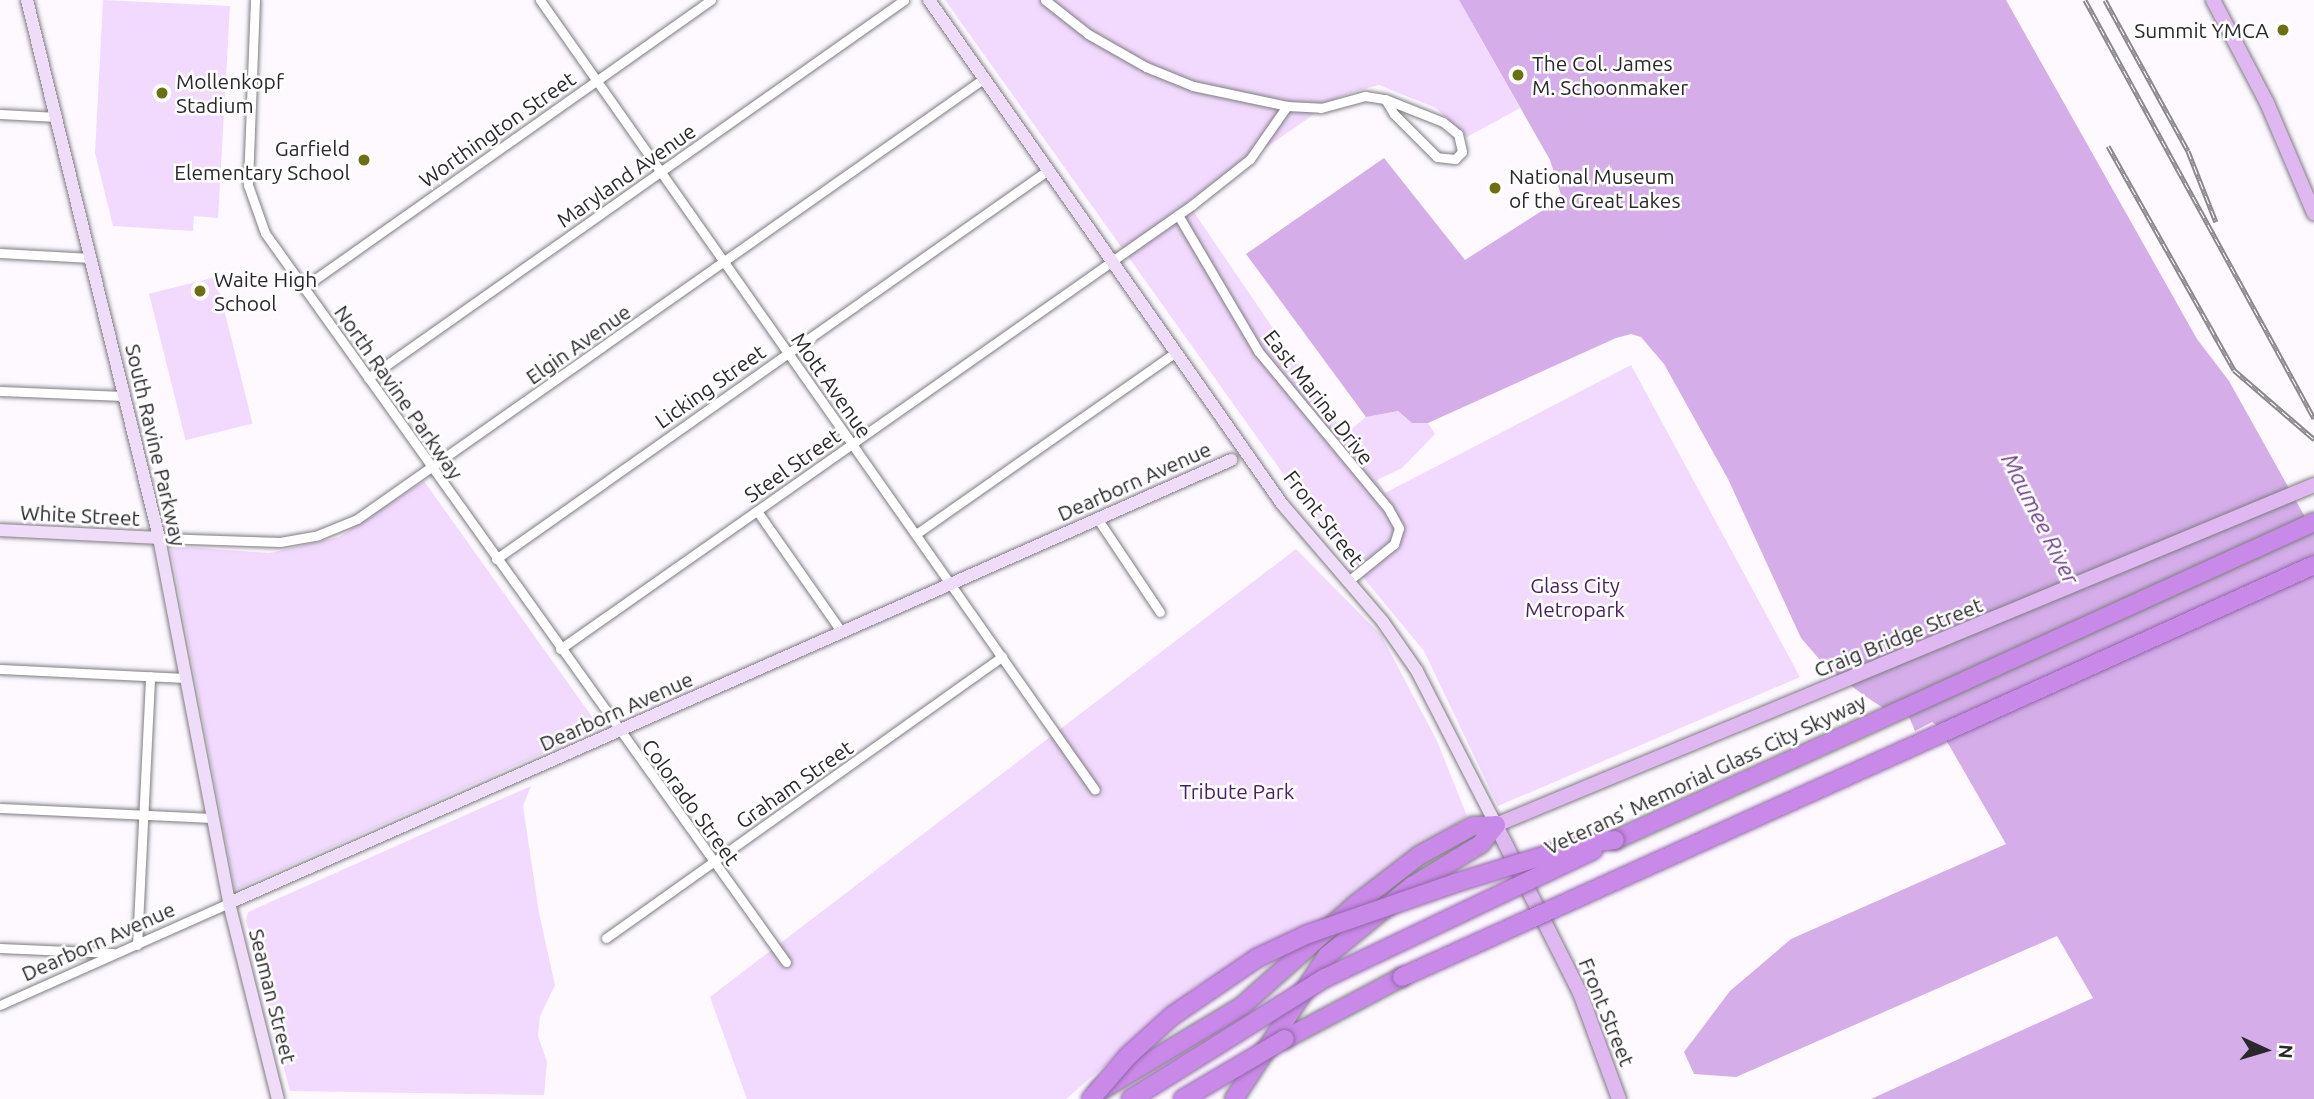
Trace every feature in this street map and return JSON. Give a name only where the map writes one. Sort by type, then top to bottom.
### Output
[{"type":"highway","name":"Veterans' Memorial Glass City Skyway","points":[[1130,1099],[1325,978],[1615,840],[2314,522]]},
{"type":"highway","points":[[1183,1099],[1285,1039],[1402,977],[2314,565]]},
{"type":"highway","points":[[1086,1099],[1242,1006],[1354,905],[1420,855],[1473,826],[1496,825]]},
{"type":"highway","points":[[1234,1099],[1327,956],[1426,876],[1481,844],[1496,825]]},
{"type":"highway","points":[[1091,1099],[1128,1056],[1172,1016],[1257,958],[1308,934],[1455,883],[1582,844],[1615,840]]},
{"type":"highway","points":[[1207,1099],[1285,1039]]},
{"type":"main road","points":[[2213,0],[2267,103],[2314,212]]},
{"type":"main road","name":"Craig Bridge Street","points":[[1496,825],[1772,710],[1877,671],[2314,485]]},
{"type":"main road","name":"Front Street","points":[[1496,825],[1580,993],[1619,1099]]},
{"type":"street","name":"South Ravine Parkway","points":[[27,0],[159,538],[229,903]]},
{"type":"street","name":"North Ravine Parkway","points":[[255,0],[248,185],[265,233],[496,559]]},
{"type":"street","name":"Mott Avenue","points":[[540,0],[1095,790]]},
{"type":"street","name":"Worthington Street","points":[[304,287],[711,0]]},
{"type":"street","name":"Maryland Avenue","points":[[368,378],[904,0]]},
{"type":"street","name":"Front Street","points":[[929,0],[1282,504],[1417,671],[1496,825]]},
{"type":"street","points":[[1045,0],[1088,34],[1146,67],[1194,86],[1287,106],[1321,107],[1355,97],[1385,99],[1443,122],[1458,134],[1462,152],[1455,159],[1437,157],[1394,114],[1385,99]]},
{"type":"street","name":"Elgin Avenue","points":[[159,538],[251,543],[318,535],[357,519],[983,79]]},
{"type":"street","name":"Steel Street","points":[[560,649],[1178,215],[1250,159],[1287,106]]},
{"type":"street","points":[[0,114],[57,117]]},
{"type":"street","name":"Licking Street","points":[[496,559],[1048,170]]},
{"type":"street","name":"East Marina Drive","points":[[1178,215],[1258,351],[1388,508],[1399,528],[1394,544],[1347,582]]},
{"type":"street","points":[[0,253],[91,258]]},
{"type":"street","points":[[916,534],[1176,352]]},
{"type":"street","points":[[0,391],[125,397]]},
{"type":"street","name":"Dearborn Avenue","points":[[0,1005],[1248,453]]},
{"type":"street","points":[[757,510],[841,631]]},
{"type":"street","points":[[1097,518],[1160,611]]},
{"type":"street","name":"White Street","points":[[0,530],[159,538]]},
{"type":"street","name":"Colorado Street","points":[[496,559],[786,961]]},
{"type":"street","name":"Graham Street","points":[[607,938],[1002,657]]},
{"type":"street","points":[[0,669],[186,678]]},
{"type":"street","points":[[136,945],[150,676]]},
{"type":"street","points":[[0,808],[213,818]]},
{"type":"street","name":"Seaman Street","points":[[229,903],[278,1099]]},
{"type":"street","points":[[0,948],[115,953]]},
{"type":"green space","name":"Mollenkopf Stadium","points":[[103,0],[230,6],[218,218],[194,216],[193,231],[113,226],[95,153]]},
{"type":"green space","name":"Glass City Metropark","points":[[945,0],[1459,0],[1520,108],[1467,137],[1436,108],[1379,85],[1363,89],[1339,97],[1187,202],[1345,434],[1366,417],[1398,411],[1412,423],[1428,423],[1435,434],[1402,468],[1377,480],[1385,493],[1631,365],[1800,677],[1498,806],[1424,651],[1319,524]]},
{"type":"green space","points":[[216,277],[253,424],[186,440],[149,294]]},
{"type":"green space","points":[[424,481],[600,728],[235,890],[170,546],[270,553],[339,537]]},
{"type":"green space","name":"Tribute Park","points":[[1296,549],[1381,635],[1437,741],[1467,816],[1365,887],[1323,923],[1198,985],[1066,1099],[747,1099],[710,997]]},
{"type":"green space","points":[[531,786],[523,806],[539,913],[555,985],[540,1016],[538,1036],[547,1062],[544,1095],[290,1091],[246,920],[248,912]]},
{"type":"water","name":"Maumee River","points":[[1459,0],[2006,0],[2197,339],[2229,381],[2314,533],[2314,1099],[1871,1099],[2093,998],[2057,936],[1736,1077],[1694,1074],[1684,1052],[1730,991],[1791,939],[2006,844],[1938,726],[1932,722],[1915,731],[1907,712],[1891,713],[1865,696],[1827,668],[1801,638],[1728,479],[1664,364],[1641,337],[1631,334],[1616,338],[1428,423],[1412,423],[1398,411],[1366,417],[1246,254],[1384,158],[1465,260],[1562,198],[1550,160]]},
{"type":"railway","points":[[2085,0],[2314,419]]},
{"type":"railway","points":[[2105,0],[2188,151],[2216,222]]},
{"type":"railway","points":[[2108,146],[2234,370],[2314,439]]},
{"type":"place","name":"Summit YMCA","points":[[2283,30]]},
{"type":"place","name":"The Col. James M. Schoonmaker","points":[[1518,75]]},
{"type":"place","name":"Mollenkopf Stadium","points":[[162,93]]},
{"type":"place","name":"Garfield Elementary School","points":[[364,160]]},
{"type":"place","name":"National Museum of the Great Lakes","points":[[1495,188]]},
{"type":"place","name":"Waite High School","points":[[200,291]]}]
